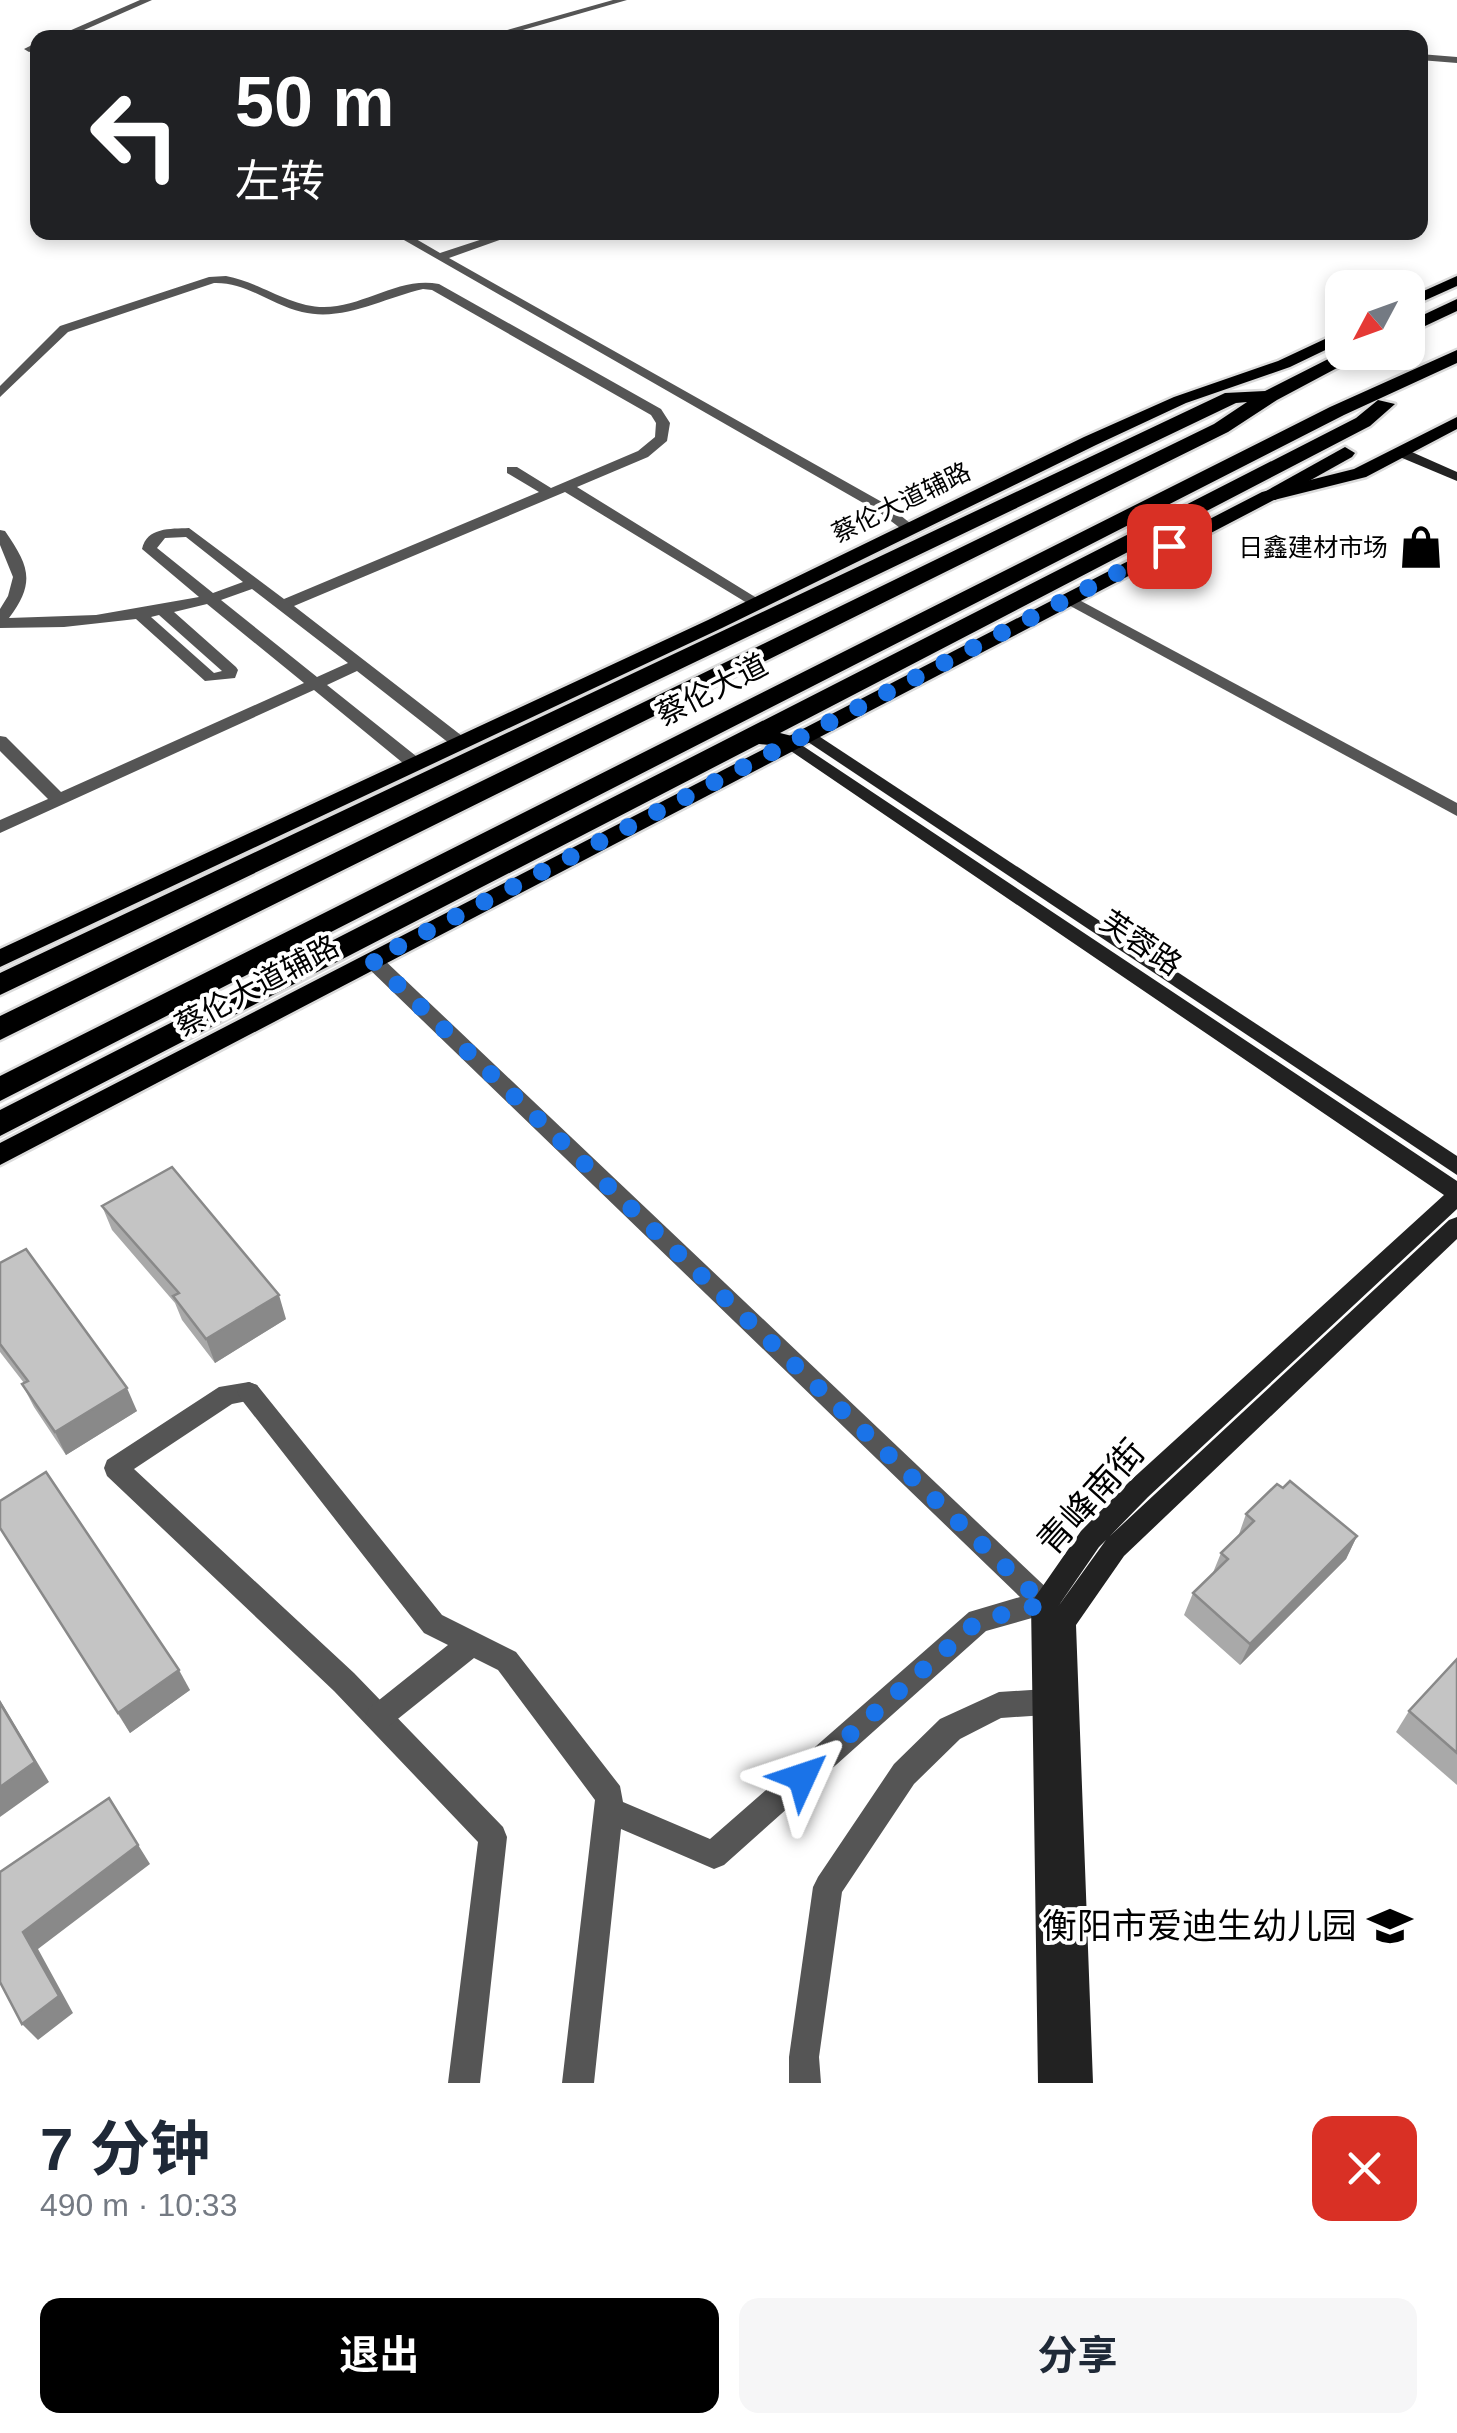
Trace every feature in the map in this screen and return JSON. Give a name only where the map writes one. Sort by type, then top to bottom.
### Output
[{"type":"highway","points":[[1425,320],[1457,304]]},
{"type":"highway","name":"蔡伦大道","points":[[0,1090],[1337,411],[1455,359]]},
{"type":"highway","points":[[0,985],[344,822],[412,773],[932,541],[1232,398],[1284,364]]},
{"type":"highway","name":"蔡伦大道","points":[[0,1030],[1204,437],[1270,396],[1325,368]]},
{"type":"highway","points":[[1268,496],[1385,430],[1422,374]]},
{"type":"highway","points":[[0,1124],[362,951],[752,735],[799,729],[1042,585],[1363,422],[1422,374]]},
{"type":"highway","points":[[1180,400],[1270,396]]},
{"type":"highway","points":[[1090,441],[1115,453]]},
{"type":"highway","points":[[1005,483],[1028,495]]},
{"type":"highway","points":[[909,528],[932,541]]},
{"type":"highway","points":[[1143,534],[1169,546]]},
{"type":"highway","points":[[1042,585],[1068,599]]},
{"type":"main road","points":[[1425,296],[1457,280]]},
{"type":"main road","name":"蔡伦大道辅路","points":[[0,959],[412,773],[460,743],[1090,441],[1180,400],[1284,364],[1325,344]]},
{"type":"main road","name":"蔡伦大道辅路","points":[[0,1155],[362,951],[799,729],[1068,599],[1268,496],[1360,473],[1457,422]]},
{"type":"street","points":[[76,30],[148,0]]},
{"type":"street","points":[[512,30],[623,0]]},
{"type":"street","points":[[1428,58],[1457,60]]},
{"type":"street","points":[[409,240],[884,509],[909,528]]},
{"type":"street","points":[[439,257],[492,240]]},
{"type":"street","points":[[0,393],[64,329],[214,280],[232,280],[291,305],[325,312],[410,287],[436,287],[656,412],[664,423],[662,438],[644,454],[283,605]]},
{"type":"street","points":[[1407,448],[1457,463]]},
{"type":"street","points":[[1407,448],[1457,477]]},
{"type":"street","points":[[512,470],[550,493]]},
{"type":"street","points":[[566,486],[757,603]]},
{"type":"street","points":[[412,773],[316,684],[148,548],[151,541],[161,534],[189,532],[460,743]]},
{"type":"street","points":[[0,534],[19,561],[22,579],[15,601],[0,621]]},
{"type":"street","points":[[0,621],[46,624],[160,608],[213,600],[254,583]]},
{"type":"street","points":[[1068,599],[1457,810]]},
{"type":"street","points":[[136,611],[211,678],[229,675],[230,670],[160,608]]},
{"type":"street","points":[[0,827],[359,664]]},
{"type":"street","name":"芙蓉路","points":[[799,729],[1457,1167]]},
{"type":"street","name":"芙蓉路","points":[[799,729],[1457,1194]]},
{"type":"street","points":[[0,741],[59,800]]},
{"type":"street","points":[[362,951],[1053,1613],[1077,2083]]},
{"type":"street","name":"青峰南街","points":[[1054,2083],[1046,1702],[1053,1613],[1090,1540],[1139,1489],[1457,1194]]},
{"type":"street","name":"青峰南街","points":[[1053,1613],[1160,1503],[1457,1226]]},
{"type":"street","points":[[464,2083],[493,1836],[379,1718],[116,1468],[228,1394],[250,1392],[433,1624],[507,1662],[610,1796],[578,2083]]},
{"type":"street","points":[[608,1810],[714,1855],[978,1621],[1053,1613]]},
{"type":"street","points":[[379,1718],[472,1644]]},
{"type":"street","points":[[805,2083],[804,2057],[828,1888],[904,1774],[950,1729],[999,1704],[1046,1702]]},
{"type":"building","points":[[172,1167],[279,1295],[206,1339],[173,1296],[179,1293],[102,1206]]},
{"type":"building","points":[[26,1249],[127,1388],[55,1432],[22,1384],[28,1381],[0,1344],[0,1263]]},
{"type":"building","points":[[46,1472],[179,1670],[118,1713],[0,1528],[0,1501]]},
{"type":"building","points":[[1290,1481],[1357,1536],[1250,1644],[1193,1593],[1228,1559],[1221,1553],[1254,1521],[1246,1514],[1277,1484],[1283,1488]]},
{"type":"building","points":[[1457,1659],[1457,1753],[1409,1711]]},
{"type":"building","points":[[0,1703],[35,1762],[0,1787]]},
{"type":"building","points":[[109,1798],[138,1845],[23,1932],[59,1996],[22,2024],[0,1982],[0,1872]]},
{"type":"place","name":"日鑫建材市场","points":[[1421,547]]},
{"type":"place","name":"衡阳市爱迪生幼儿园","points":[[1390,1926]]},
{"type":"route","points":[[802,1777],[978,1621],[1044,1604],[372,960],[1169,546]]}]
